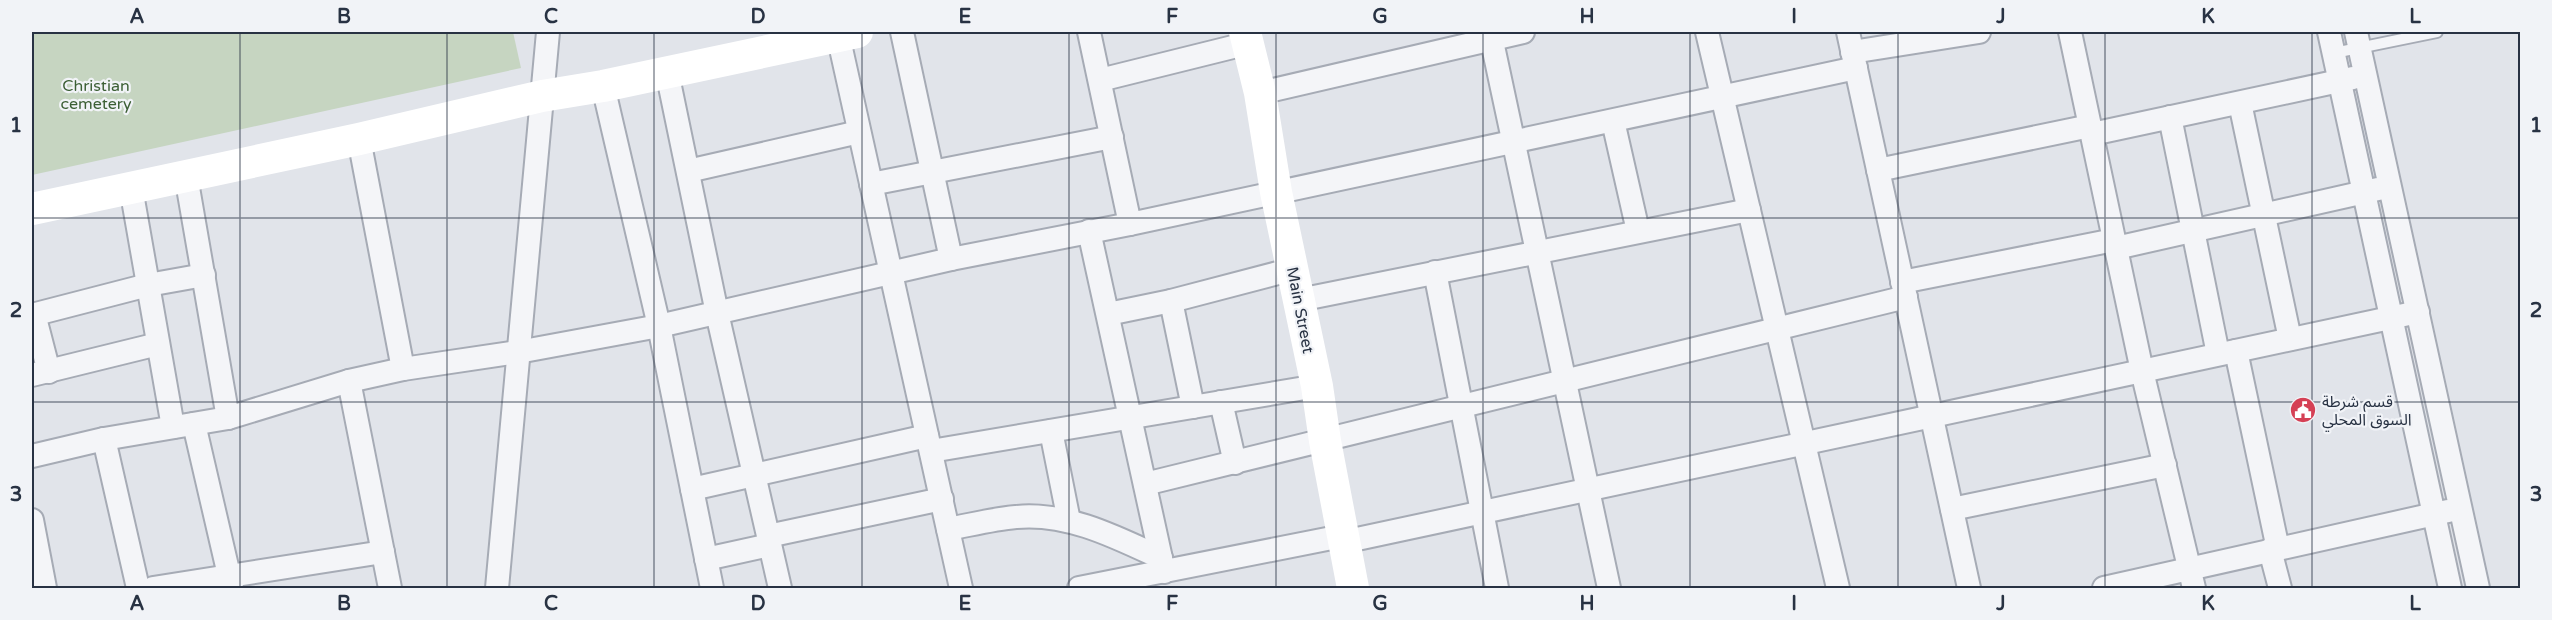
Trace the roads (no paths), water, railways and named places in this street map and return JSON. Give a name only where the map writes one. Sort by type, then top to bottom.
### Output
[{"type":"street","points":[[537,32],[546,56]]},
{"type":"street","points":[[497,588],[548,32]]},
{"type":"street","points":[[902,32],[951,259]]},
{"type":"street","points":[[1089,32],[1130,224]]},
{"type":"street","points":[[1260,93],[1491,35],[1523,32]]},
{"type":"street","points":[[1707,32],[1838,588]]},
{"type":"street","points":[[32,456],[104,439],[228,418],[349,381],[403,369],[519,352],[659,326],[891,275],[951,259],[1130,224],[1723,98],[1852,51],[1979,32]]},
{"type":"street","points":[[2070,32],[2142,371],[2192,578]]},
{"type":"street","points":[[32,209],[359,139],[542,96],[667,72],[784,39],[848,33],[860,132],[961,588]]},
{"type":"street","points":[[1491,35],[1609,588]]},
{"type":"street","points":[[1100,80],[1176,63],[1247,37]]},
{"type":"street","name":"Main Street","points":[[1247,37],[1260,93],[1276,192],[1317,386],[1353,588]]},
{"type":"street","points":[[2358,40],[2478,588]]},
{"type":"street","points":[[2331,42],[2450,588]]},
{"type":"street","points":[[1852,51],[1970,588]]},
{"type":"street","points":[[667,72],[717,313],[780,588]]},
{"type":"street","points":[[1878,170],[2170,117],[2366,75]]},
{"type":"street","points":[[603,86],[659,326],[712,588]]},
{"type":"street","points":[[2240,102],[2289,339]]},
{"type":"street","points":[[2170,117],[2194,231],[2227,353],[2274,550],[2280,588]]},
{"type":"street","points":[[1613,121],[1638,231]]},
{"type":"street","points":[[688,171],[860,132]]},
{"type":"street","points":[[871,184],[1112,137]]},
{"type":"street","points":[[359,139],[403,369]]},
{"type":"street","points":[[186,176],[228,418]]},
{"type":"street","points":[[1145,484],[1235,464],[1777,329],[1904,290],[2115,244],[2194,231],[2364,193],[2390,185]]},
{"type":"street","points":[[131,188],[158,344],[230,582]]},
{"type":"street","points":[[1299,300],[1749,210]]},
{"type":"street","points":[[1089,231],[1162,565]]},
{"type":"street","points":[[1108,314],[1171,301],[1293,269]]},
{"type":"street","points":[[1435,272],[1497,588]]},
{"type":"street","points":[[158,344],[40,374],[33,314],[148,285],[204,275]]},
{"type":"street","points":[[1171,301],[1193,407]]},
{"type":"street","points":[[1079,588],[1108,586],[1162,565],[1343,539],[1482,512],[2418,312]]},
{"type":"street","points":[[349,381],[390,588]]},
{"type":"street","points":[[692,489],[754,474],[929,443],[1051,430],[1317,386]]},
{"type":"street","points":[[1221,402],[1235,464]]},
{"type":"street","points":[[1051,430],[1069,521]]},
{"type":"street","points":[[104,439],[138,588]]},
{"type":"street","points":[[1952,509],[2165,465]]},
{"type":"street","points":[[706,559],[769,541],[942,499]]},
{"type":"street","points":[[2104,588],[2192,578],[2274,550],[2461,508]]},
{"type":"street","points":[[948,529],[1017,517],[1044,517],[1069,521],[1108,534],[1162,565]]},
{"type":"street","points":[[32,520],[45,588]]},
{"type":"street","points":[[153,588],[230,582],[383,552]]},
{"type":"lane","points":[[2331,42],[2437,32]]},
{"type":"place","name":"قسم شرطة السوق المحلي","points":[[2303,410]]},
{"type":"park label","name":"Christian cemetery","points":[[96,94]]}]
